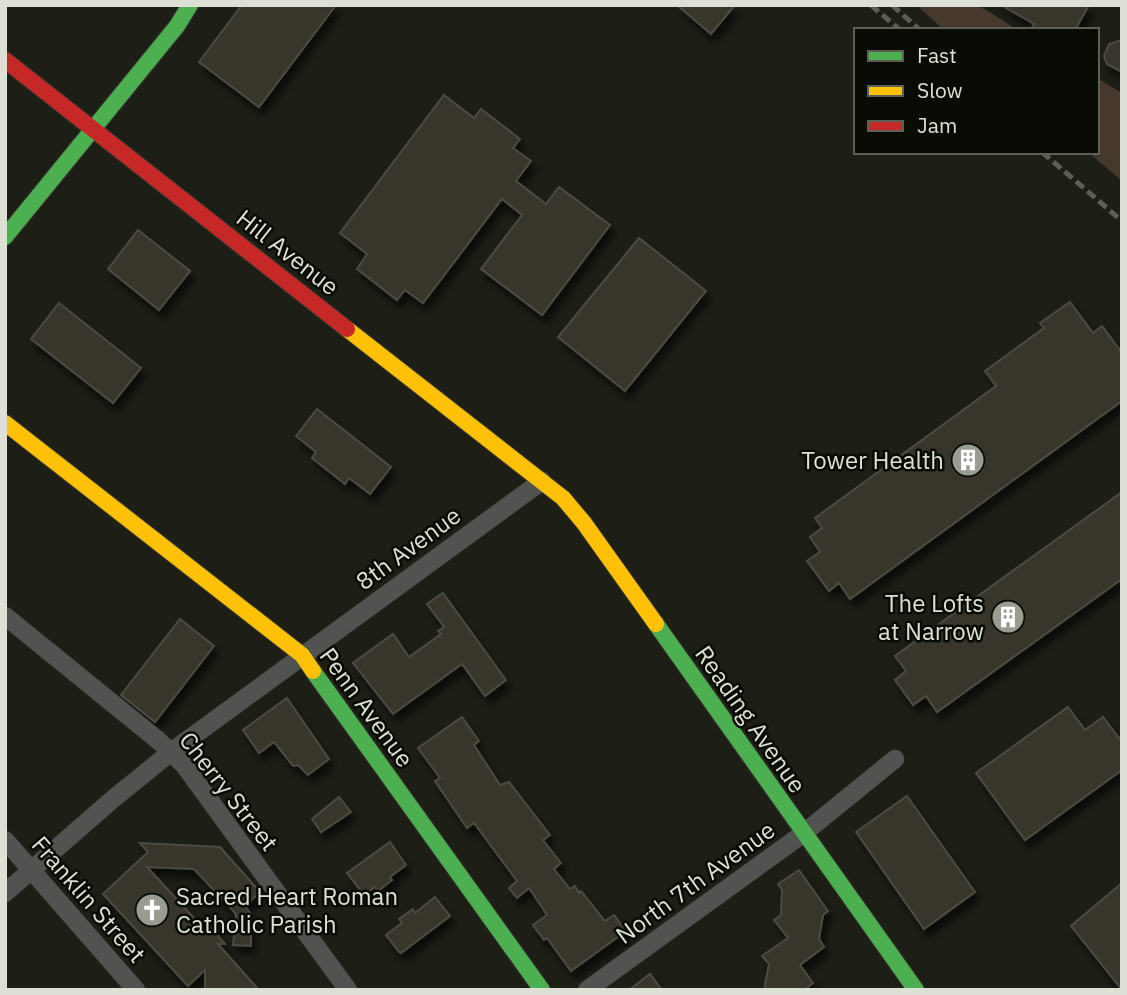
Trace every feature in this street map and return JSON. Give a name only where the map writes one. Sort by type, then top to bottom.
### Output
[{"type":"street","points":[[5,237],[177,26],[190,5]]},
{"type":"street","name":"Hill Avenue","points":[[5,60],[542,481]]},
{"type":"street","name":"Penn Avenue","points":[[5,423],[302,655],[542,990]]},
{"type":"street","name":"8th Avenue","points":[[5,893],[171,752],[542,481]]},
{"type":"street","name":"Reading Avenue","points":[[542,481],[563,498],[584,523],[916,990]]},
{"type":"street","name":"Cherry Street","points":[[5,616],[184,765],[348,990]]},
{"type":"street","name":"North 7th Avenue","points":[[587,990],[804,833],[895,759]]},
{"type":"street","name":"Franklin Street","points":[[5,840],[136,990]]},
{"type":"shaded area","points":[[916,5],[978,5],[1015,28],[942,28]]},
{"type":"shaded area","points":[[1099,79],[1122,93],[1122,181],[1090,154],[1099,154]]},
{"type":"building","points":[[242,5],[336,5],[259,107],[199,62]]},
{"type":"building","points":[[677,5],[735,5],[711,34]]},
{"type":"building","points":[[1001,5],[1089,5],[1076,28],[1031,28],[1034,24]]},
{"type":"building","points":[[1122,40],[1122,72],[1107,64],[1104,56],[1109,44]]},
{"type":"building","points":[[444,95],[474,118],[481,109],[520,139],[513,148],[531,161],[516,181],[546,204],[559,187],[610,225],[542,315],[481,269],[522,215],[502,199],[423,303],[405,290],[397,300],[357,269],[367,254],[340,233]]},
{"type":"building","points":[[138,230],[190,271],[159,310],[108,269]]},
{"type":"building","points":[[639,238],[706,291],[625,391],[558,337]]},
{"type":"building","name":"Tower Health","points":[[1070,302],[1093,333],[1102,326],[1122,353],[1122,401],[850,599],[839,583],[829,591],[807,561],[820,552],[810,537],[822,528],[815,518],[996,386],[985,371],[1044,328],[1040,323]]},
{"type":"building","points":[[59,303],[141,368],[113,403],[31,339]]},
{"type":"building","points":[[317,409],[391,467],[370,494],[349,478],[345,484],[312,458],[316,452],[296,436]]},
{"type":"building","name":"The Lofts at Narrow","points":[[1122,492],[1122,579],[937,712],[926,696],[913,705],[895,680],[906,671],[895,656]]},
{"type":"building","points":[[443,593],[506,680],[485,696],[462,664],[393,714],[353,663],[393,634],[409,657],[441,634],[438,631],[444,627],[427,604]]},
{"type":"building","points":[[180,619],[214,646],[155,722],[121,695]]},
{"type":"building","points":[[287,698],[329,759],[308,775],[298,765],[293,766],[274,742],[259,753],[243,730]]},
{"type":"building","points":[[1068,707],[1085,730],[1103,717],[1122,742],[1122,770],[1025,840],[976,773]]},
{"type":"building","points":[[462,717],[479,741],[474,745],[500,785],[509,782],[550,835],[543,840],[561,863],[554,869],[570,889],[575,886],[579,893],[581,891],[605,921],[614,915],[626,931],[571,971],[547,938],[544,940],[533,925],[547,915],[529,888],[517,898],[509,888],[517,881],[474,823],[467,828],[435,781],[440,778],[418,748]]},
{"type":"building","points":[[907,796],[975,892],[924,929],[856,832]]},
{"type":"building","points":[[339,797],[351,812],[321,832],[312,819]]},
{"type":"building","points":[[390,842],[406,865],[378,891],[375,887],[364,895],[347,873]]},
{"type":"building","name":"Sacred Heart Roman Catholic Parish","points":[[140,843],[220,847],[260,892],[245,906],[251,914],[251,946],[233,945],[236,914],[194,869],[147,867],[205,930],[209,926],[225,944],[218,944],[259,990],[205,990],[205,970],[188,986],[103,894],[148,852]]},
{"type":"building","points":[[799,870],[828,911],[823,915],[819,939],[824,947],[800,965],[813,983],[804,990],[764,990],[769,964],[762,956],[788,938],[774,920],[781,915],[782,890],[778,884]]},
{"type":"building","points":[[1122,883],[1122,990],[1071,926]]},
{"type":"building","points":[[435,897],[450,916],[399,952],[386,935],[402,923],[399,919],[413,909],[415,913]]},
{"type":"building","points":[[650,974],[662,990],[629,990]]},
{"type":"railway","points":[[871,5],[898,28]]},
{"type":"railway","points":[[892,5],[918,28]]},
{"type":"railway","points":[[1044,154],[1122,221]]},
{"type":"traffic: fast","points":[[5,237],[177,26],[190,5]]},
{"type":"traffic: fast","points":[[656,624],[916,990]]},
{"type":"traffic: fast","points":[[313,671],[542,990]]},
{"type":"traffic: slow","points":[[347,329],[563,498],[656,624]]},
{"type":"traffic: slow","points":[[5,423],[302,655],[313,671]]},
{"type":"traffic: jam","points":[[5,60],[347,329]]},
{"type":"place","name":"Tower Health","points":[[968,460]]},
{"type":"place","name":"The Lofts at Narrow","points":[[1008,617]]},
{"type":"place","name":"Sacred Heart Roman Catholic Parish","points":[[152,910]]}]
